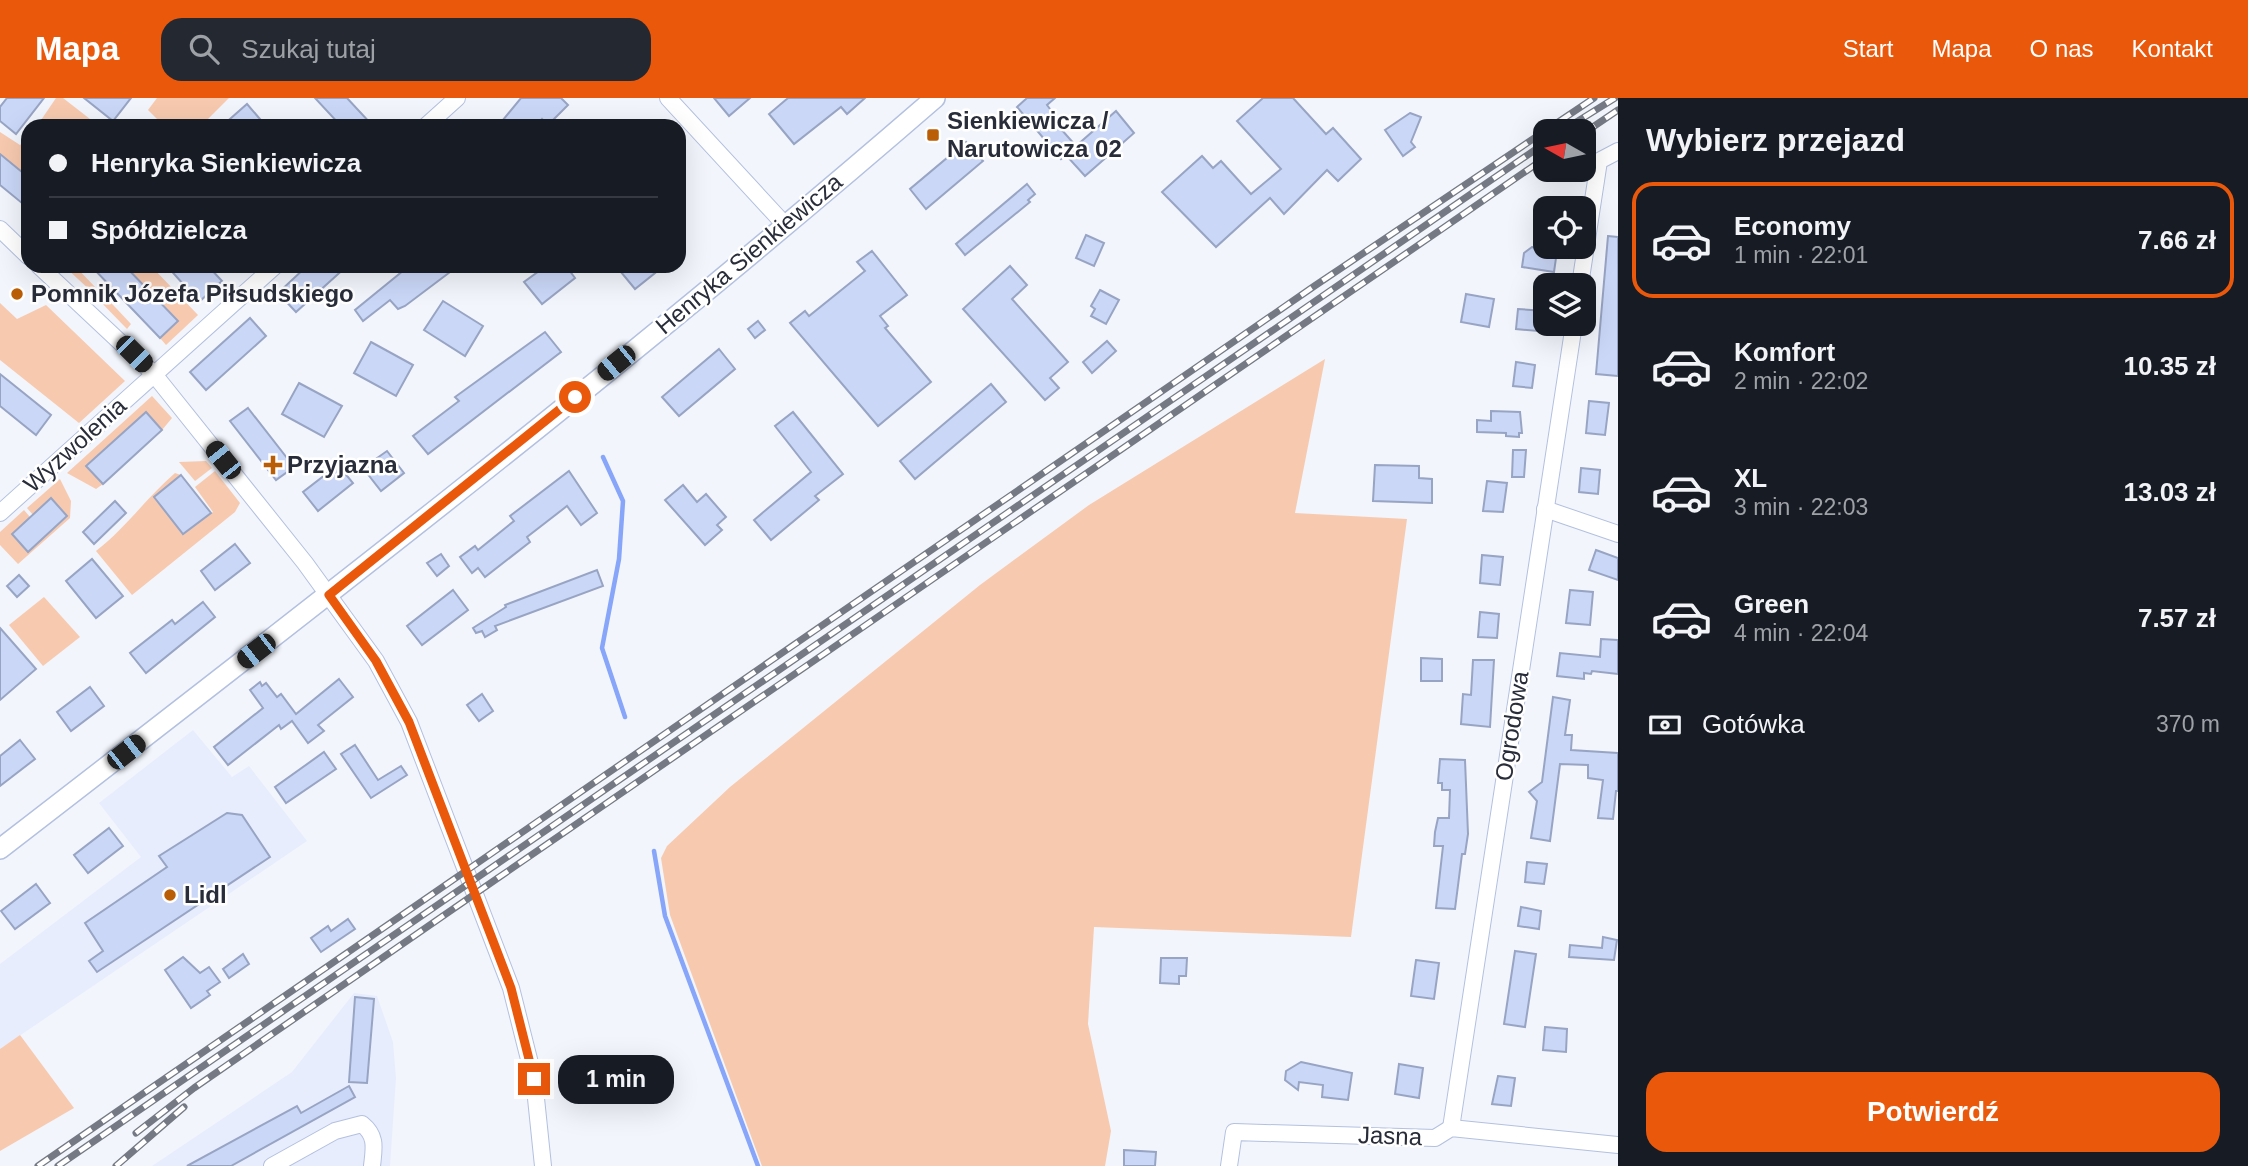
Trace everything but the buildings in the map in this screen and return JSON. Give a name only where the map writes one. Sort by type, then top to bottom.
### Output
[{"type":"street","points":[[434,119],[457,98]]},
{"type":"street","points":[[668,98],[786,226]]},
{"type":"street","name":"Henryka Sienkiewicza","points":[[0,849],[329,595],[786,226],[934,98]]},
{"type":"street","points":[[1582,273],[1599,161],[1618,151]]},
{"type":"street","points":[[0,229],[21,249]]},
{"type":"street","points":[[46,273],[153,373],[329,595],[376,661],[409,722],[511,988],[534,1079],[543,1166]]},
{"type":"street","name":"Wyzwolenia","points":[[0,513],[267,273]]},
{"type":"street","name":"Ogrodowa","points":[[1451,1128],[1572,336]]},
{"type":"street","points":[[1545,509],[1618,534]]},
{"type":"street","points":[[272,1166],[347,1126],[362,1124],[371,1131],[374,1143],[372,1166]]},
{"type":"street","name":"Jasna","points":[[1229,1166],[1234,1132],[1435,1138],[1451,1128],[1618,1145]]},
{"type":"shaded area","points":[[56,98],[63,98],[90,119],[42,119]]},
{"type":"shaded area","points":[[157,98],[229,98],[208,119],[157,119],[148,110]]},
{"type":"shaded area","points":[[0,132],[21,144],[21,171],[0,154]]},
{"type":"shaded area","points":[[71,273],[82,273],[96,288],[92,292]]},
{"type":"shaded area","points":[[132,273],[158,273],[198,315],[166,345],[160,338],[177,321]]},
{"type":"shaded area","points":[[100,291],[131,324],[127,329],[95,296]]},
{"type":"shaded area","points":[[0,303],[17,319],[46,305],[125,381],[79,423],[0,360]]},
{"type":"shaded area","points":[[1325,359],[1295,513],[1407,519],[1351,937],[1094,927],[1088,1024],[1111,1131],[1105,1166],[762,1166],[670,915],[661,858],[667,846],[730,787],[980,585],[1089,505]]},
{"type":"shaded area","points":[[152,396],[172,418],[162,430],[146,412],[87,466],[103,484],[96,489],[67,473]]},
{"type":"shaded area","points":[[206,461],[212,468],[195,481],[179,462]]},
{"type":"shaded area","points":[[215,471],[240,503],[235,512],[132,595],[96,551],[175,473],[181,475],[154,497],[183,534],[213,512],[195,487]]},
{"type":"shaded area","points":[[60,479],[71,501],[70,518],[18,564],[0,545],[0,532],[24,510],[30,517],[12,534],[28,552],[67,517],[51,499],[33,515],[27,508]]},
{"type":"shaded area","points":[[44,597],[80,637],[43,666],[9,625]]},
{"type":"shaded area","points":[[193,730],[232,777],[249,766],[307,841],[0,1049],[0,964],[141,857],[99,803]]},
{"type":"shaded area","points":[[354,993],[377,996],[393,1042],[396,1078],[390,1166],[152,1166],[292,1072]]},
{"type":"shaded area","points":[[20,1035],[74,1108],[0,1151],[0,1049]]},
{"type":"waterway","points":[[603,457],[623,501],[619,559],[602,648],[625,717]]},
{"type":"waterway","points":[[654,851],[665,916],[758,1166]]},
{"type":"railway","points":[[38,1166],[1313,287],[1594,98]]},
{"type":"railway","points":[[1581,119],[1615,98]]},
{"type":"railway","points":[[1596,125],[1618,110]]},
{"type":"railway","points":[[58,1166],[1533,151]]},
{"type":"railway","points":[[136,1133],[194,1088],[1533,166]]},
{"type":"railway","points":[[116,1166],[184,1107]]},
{"type":"place","name":"Sienkiewicza / Narutowicza 02","points":[[933,135]]},
{"type":"place","name":"Pomnik Józefa Piłsudskiego","points":[[17,294]]},
{"type":"place","name":"Przyjazna","points":[[273,465]]},
{"type":"place","name":"Lidl","points":[[170,895]]},
{"type":"route","points":[[534,1079],[511,988],[409,722],[376,661],[329,595],[575,397]]}]
